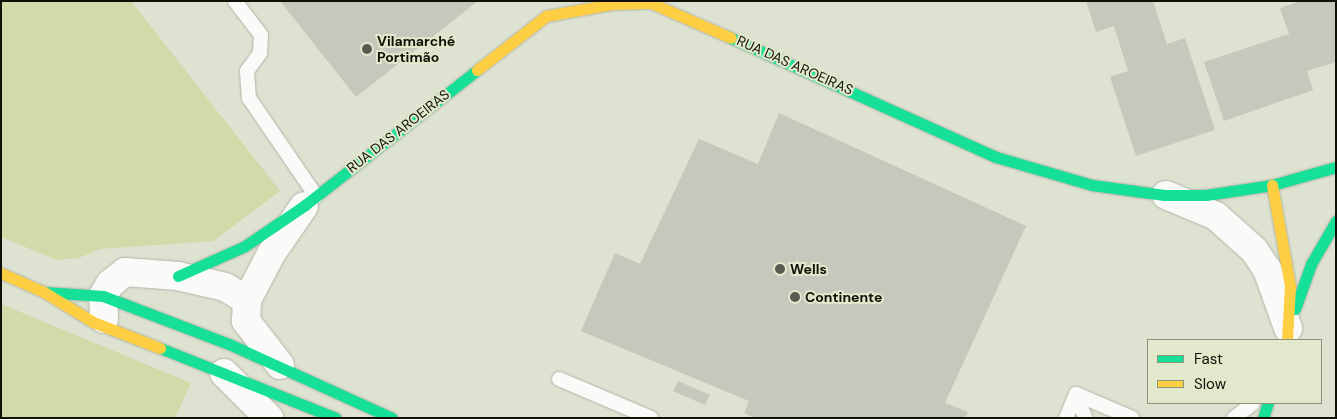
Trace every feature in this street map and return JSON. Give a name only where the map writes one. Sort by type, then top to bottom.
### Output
[{"type":"street","name":"RUA DAS AROEIRAS","points":[[178,276],[245,246],[310,200],[546,16],[575,6],[651,3],[698,21],[996,157],[1092,185],[1164,195],[1206,195],[1272,185],[1336,167]]},
{"type":"street","points":[[1272,185],[1286,254],[1288,335]]},
{"type":"street","points":[[1164,195],[1216,216],[1254,250],[1267,269],[1288,335]]},
{"type":"street","name":"RUA DAS AROEIRAS","points":[[229,344],[247,310],[271,254],[310,200]]},
{"type":"street","points":[[1288,335],[1310,264],[1336,221]]},
{"type":"street","points":[[105,326],[102,296],[110,284],[125,272],[178,276],[225,287],[247,310],[280,366]]},
{"type":"street","points":[[1,273],[44,292],[105,326],[336,418]]},
{"type":"street","points":[[44,292],[102,296],[229,344],[392,418]]},
{"type":"street","points":[[197,362],[221,352],[229,344]]},
{"type":"street","points":[[223,372],[269,418]]},
{"type":"street","points":[[1263,418],[1268,404]]},
{"type":"lane","points":[[235,1],[261,35],[260,53],[247,71],[248,98],[310,200]]},
{"type":"lane","points":[[559,379],[651,418]]},
{"type":"lane","points":[[1066,418],[1076,394]]},
{"type":"lane","points":[[1076,394],[1085,418]]},
{"type":"lane","points":[[1076,394],[1132,418]]},
{"type":"lane","points":[[1234,418],[1252,404]]},
{"type":"green space","points":[[1,1],[131,1],[280,191],[213,241],[100,249],[79,258],[57,260],[1,237]]},
{"type":"green space","points":[[1,304],[191,383],[175,418],[1,418]]},
{"type":"building","name":"Vilamarché Portimão","points":[[280,1],[478,1],[356,97]]},
{"type":"building","points":[[1086,1],[1153,1],[1167,44],[1185,38],[1215,130],[1136,156],[1110,77],[1128,71],[1114,26],[1096,32]]},
{"type":"building","points":[[1300,1],[1336,1],[1336,62],[1307,71],[1313,90],[1224,121],[1204,62],[1289,34],[1280,8]]},
{"type":"building","name":"Continente","points":[[779,113],[1026,226],[945,403],[968,412],[965,418],[754,418],[744,413],[749,401],[581,331],[615,253],[640,264],[699,139],[758,164]]},
{"type":"building","points":[[678,381],[710,395],[705,405],[673,391]]},
{"type":"traffic: fast","points":[[731,38],[996,157],[1092,185],[1164,195],[1206,195],[1272,185],[1336,167]]},
{"type":"traffic: fast","points":[[178,276],[245,246],[305,205],[477,70]]},
{"type":"traffic: fast","points":[[1295,309],[1311,264],[1336,221]]},
{"type":"traffic: fast","points":[[44,292],[103,296],[229,344],[392,418]]},
{"type":"traffic: fast","points":[[160,348],[336,418]]},
{"type":"traffic: fast","points":[[1263,418],[1268,404]]},
{"type":"traffic: slow","points":[[477,70],[546,16],[613,4],[651,3],[731,38]]},
{"type":"traffic: slow","points":[[1272,185],[1290,286],[1287,339]]},
{"type":"traffic: slow","points":[[1,273],[44,292],[93,322],[160,348]]},
{"type":"place","name":"Vilamarché Portimão","points":[[367,49]]},
{"type":"place","name":"Wells","points":[[780,269]]},
{"type":"place","name":"Continente","points":[[795,297]]}]
